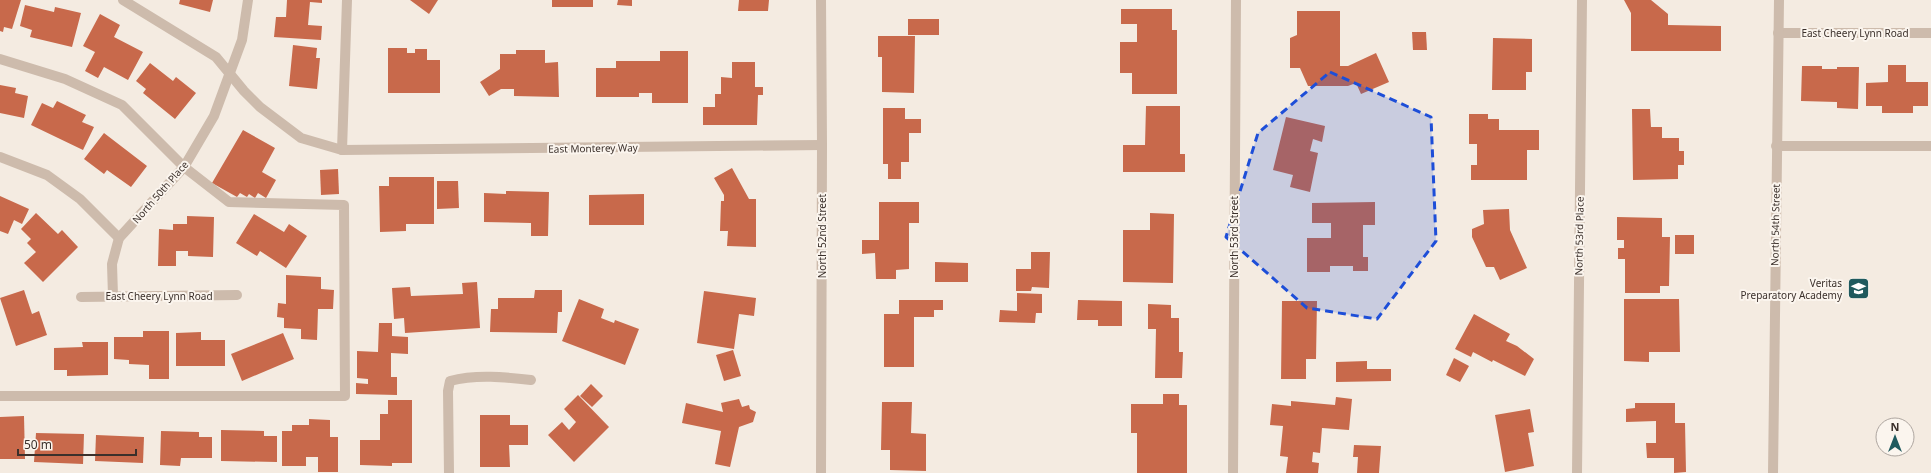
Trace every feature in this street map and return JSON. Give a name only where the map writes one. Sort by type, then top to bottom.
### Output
[{"type":"street","name":"East Monterey Way","points":[[123,0],[216,57],[260,107],[301,138],[342,150],[363,151],[822,145]]},
{"type":"street","name":"North 50th Place","points":[[113,296],[112,264],[119,238],[184,167],[214,116],[242,40],[248,0]]},
{"type":"street","points":[[342,150],[347,0]]},
{"type":"street","name":"North 52nd Street","points":[[820,473],[822,145],[821,0]]},
{"type":"street","name":"North 53rd Street","points":[[1233,473],[1236,0]]},
{"type":"street","name":"North 53rd Place","points":[[1577,473],[1582,0]]},
{"type":"street","name":"North 54th Street","points":[[1773,473],[1779,0]]},
{"type":"street","name":"East Cheery Lynn Road","points":[[1778,34],[1931,33]]},
{"type":"street","points":[[0,59],[65,79],[122,105],[184,167],[229,202],[344,205],[345,396],[0,396]]},
{"type":"street","points":[[1776,146],[1931,146]]},
{"type":"street","points":[[0,157],[47,175],[80,199],[119,238]]},
{"type":"street","name":"East Cheery Lynn Road","points":[[81,297],[237,295]]},
{"type":"street","points":[[449,473],[448,391],[450,381],[461,378],[505,377],[531,380]]},
{"type":"highlighted area","points":[[1330,72],[1431,117],[1436,241],[1377,319],[1307,308],[1226,237],[1258,133]]},
{"type":"building","points":[[0,0],[21,0],[12,29],[4,27],[3,32],[0,31]]},
{"type":"building","points":[[180,0],[213,0],[210,12],[179,4]]},
{"type":"building","points":[[287,0],[322,0],[322,3],[310,2],[308,25],[322,26],[321,40],[274,37],[276,17],[286,17]]},
{"type":"building","points":[[410,0],[438,0],[429,14]]},
{"type":"building","points":[[552,0],[593,0],[593,7],[552,7]]},
{"type":"building","points":[[618,0],[632,0],[632,6],[617,5]]},
{"type":"building","points":[[739,0],[769,0],[768,11],[738,11]]},
{"type":"building","points":[[1624,0],[1651,0],[1668,14],[1668,25],[1721,26],[1721,51],[1631,51],[1631,13]]},
{"type":"building","points":[[25,5],[54,12],[55,7],[81,13],[72,47],[30,37],[32,30],[20,26]]},
{"type":"building","points":[[1121,9],[1172,9],[1172,30],[1177,30],[1177,94],[1132,94],[1132,73],[1120,73],[1120,42],[1137,42],[1137,24],[1121,24]]},
{"type":"building","points":[[1297,11],[1340,11],[1340,66],[1348,66],[1376,53],[1389,82],[1361,94],[1356,83],[1348,86],[1308,86],[1300,68],[1290,68],[1290,38],[1297,35]]},
{"type":"building","points":[[100,14],[120,25],[114,37],[143,52],[128,80],[104,67],[98,78],[85,71],[95,52],[83,46]]},
{"type":"building","points":[[908,19],[939,19],[939,35],[908,35]]},
{"type":"building","points":[[1412,32],[1426,32],[1427,50],[1413,50]]},
{"type":"building","points":[[878,36],[915,36],[914,93],[882,92],[882,57],[878,57]]},
{"type":"building","points":[[1493,38],[1532,39],[1532,72],[1526,72],[1526,90],[1492,90]]},
{"type":"building","points":[[293,45],[317,48],[316,58],[320,58],[317,89],[289,86]]},
{"type":"building","points":[[388,48],[407,48],[407,53],[415,53],[415,49],[427,49],[427,60],[440,60],[440,93],[388,93]]},
{"type":"building","points":[[516,50],[545,50],[545,63],[558,62],[559,97],[514,96],[514,89],[501,89],[489,96],[480,82],[500,69],[500,54],[516,54]]},
{"type":"building","points":[[660,51],[688,51],[688,103],[652,103],[652,93],[639,93],[639,97],[596,97],[596,68],[616,68],[616,61],[660,61]]},
{"type":"building","points":[[732,62],[755,62],[755,87],[763,87],[763,95],[758,95],[757,125],[703,125],[703,107],[715,107],[715,94],[721,94],[721,77],[732,78]]},
{"type":"building","points":[[150,63],[173,81],[176,77],[196,93],[175,119],[143,93],[146,89],[136,81]]},
{"type":"building","points":[[1888,65],[1906,65],[1906,82],[1928,82],[1928,106],[1913,106],[1913,113],[1882,113],[1882,106],[1866,106],[1866,83],[1888,82]]},
{"type":"building","points":[[1802,66],[1822,66],[1822,69],[1859,67],[1858,109],[1837,108],[1837,102],[1801,101]]},
{"type":"building","points":[[0,85],[16,88],[15,93],[28,96],[24,118],[0,113]]},
{"type":"building","points":[[57,101],[86,115],[82,122],[94,127],[83,150],[31,125],[42,103],[53,108]]},
{"type":"building","points":[[1146,106],[1180,106],[1180,154],[1185,154],[1185,172],[1123,172],[1123,145],[1145,145]]},
{"type":"building","points":[[883,108],[905,108],[905,119],[921,119],[921,133],[909,133],[909,162],[901,162],[901,179],[888,179],[888,164],[883,164]]},
{"type":"building","points":[[1632,109],[1650,109],[1651,127],[1662,127],[1662,138],[1679,138],[1679,151],[1684,151],[1684,165],[1678,165],[1678,179],[1633,180]]},
{"type":"building","points":[[1469,114],[1488,114],[1488,119],[1499,119],[1499,130],[1539,130],[1539,150],[1527,150],[1527,180],[1471,180],[1471,165],[1477,165],[1477,144],[1469,144]]},
{"type":"building","points":[[1286,117],[1325,126],[1322,142],[1313,139],[1310,151],[1318,153],[1310,192],[1290,187],[1293,175],[1273,170]]},
{"type":"building","points":[[243,130],[275,148],[262,172],[276,180],[266,198],[258,193],[255,198],[249,194],[247,197],[240,193],[237,197],[212,183]]},
{"type":"building","points":[[104,133],[147,166],[131,187],[107,170],[104,174],[84,159]]},
{"type":"building","points":[[732,168],[749,199],[756,199],[756,247],[727,246],[728,231],[720,231],[721,201],[724,201],[724,195],[714,178]]},
{"type":"building","points":[[338,169],[339,194],[321,195],[320,170]]},
{"type":"building","points":[[389,177],[434,177],[434,224],[406,224],[406,231],[380,232],[379,186],[389,186]]},
{"type":"building","points":[[437,181],[458,181],[459,208],[437,209]]},
{"type":"building","points":[[506,191],[549,192],[548,236],[531,236],[531,223],[484,222],[484,193],[506,194]]},
{"type":"building","points":[[644,194],[644,225],[589,225],[589,195]]},
{"type":"building","points":[[0,196],[29,209],[22,224],[14,220],[8,234],[0,231]]},
{"type":"building","points":[[879,202],[919,202],[919,223],[909,223],[909,269],[896,270],[896,279],[876,279],[875,253],[862,254],[862,240],[879,240]]},
{"type":"building","points":[[1375,202],[1375,225],[1363,225],[1363,257],[1368,257],[1368,271],[1353,271],[1353,266],[1330,266],[1330,272],[1307,272],[1307,238],[1331,238],[1331,223],[1312,223],[1312,203]]},
{"type":"building","points":[[1509,209],[1510,230],[1527,268],[1500,280],[1494,267],[1486,267],[1472,237],[1472,229],[1484,224],[1483,210]]},
{"type":"building","points":[[36,213],[58,234],[62,230],[78,247],[43,282],[24,263],[36,252],[27,243],[31,239],[21,229]]},
{"type":"building","points":[[1150,213],[1174,214],[1173,283],[1123,282],[1123,230],[1150,230]]},
{"type":"building","points":[[254,214],[284,232],[289,224],[307,236],[286,268],[260,251],[257,256],[236,243]]},
{"type":"building","points":[[187,216],[214,217],[213,257],[188,256],[188,251],[176,251],[176,266],[158,266],[159,229],[173,230],[173,224],[187,224]]},
{"type":"building","points":[[1617,217],[1662,218],[1662,237],[1670,237],[1669,286],[1660,286],[1660,293],[1625,293],[1625,259],[1618,259],[1618,248],[1624,248],[1624,240],[1617,240]]},
{"type":"building","points":[[1675,235],[1694,235],[1694,254],[1675,254]]},
{"type":"building","points":[[1031,252],[1050,252],[1049,288],[1032,287],[1031,291],[1016,291],[1016,269],[1031,269]]},
{"type":"building","points":[[935,262],[968,263],[968,282],[935,282]]},
{"type":"building","points":[[286,275],[321,277],[321,289],[334,290],[333,309],[318,309],[317,340],[301,339],[301,329],[284,328],[284,318],[277,317],[278,303],[286,304]]},
{"type":"building","points":[[477,282],[480,328],[405,333],[404,318],[394,319],[392,288],[410,287],[411,296],[463,294],[462,283]]},
{"type":"building","points":[[24,290],[32,314],[39,311],[47,335],[16,346],[0,298]]},
{"type":"building","points":[[535,290],[562,290],[562,312],[558,312],[557,333],[490,332],[491,309],[498,309],[498,298],[534,298]]},
{"type":"building","points":[[704,291],[756,298],[754,316],[739,314],[734,349],[697,343]]},
{"type":"building","points":[[1017,293],[1042,294],[1042,313],[1036,313],[1035,323],[999,322],[1000,310],[1017,311]]},
{"type":"building","points":[[579,299],[604,309],[601,318],[614,323],[615,320],[639,329],[625,365],[562,341]]},
{"type":"building","points":[[1624,299],[1679,299],[1680,352],[1649,352],[1649,362],[1624,361]]},
{"type":"building","points":[[899,300],[943,300],[943,310],[934,310],[934,317],[914,317],[914,367],[884,367],[884,314],[899,314]]},
{"type":"building","points":[[1078,300],[1122,301],[1122,326],[1098,326],[1098,320],[1077,320]]},
{"type":"building","points":[[1282,301],[1317,301],[1316,359],[1306,359],[1306,379],[1281,379]]},
{"type":"building","points":[[1148,304],[1171,305],[1171,318],[1179,318],[1179,352],[1183,352],[1182,378],[1155,378],[1156,329],[1148,329]]},
{"type":"building","points":[[1474,314],[1510,334],[1506,341],[1517,346],[1534,359],[1525,376],[1473,352],[1471,357],[1455,349]]},
{"type":"building","points":[[379,323],[392,323],[392,336],[408,337],[408,354],[391,353],[391,377],[397,377],[397,395],[356,394],[356,383],[368,384],[368,379],[357,378],[357,351],[378,352]]},
{"type":"building","points":[[143,331],[169,331],[169,379],[149,379],[149,365],[129,364],[129,360],[114,359],[114,337],[143,337]]},
{"type":"building","points":[[201,332],[201,340],[225,340],[225,366],[176,366],[176,333]]},
{"type":"building","points":[[283,333],[294,359],[242,381],[231,354]]},
{"type":"building","points":[[82,342],[108,342],[108,375],[67,376],[67,370],[54,370],[54,348],[83,347]]},
{"type":"building","points":[[733,350],[741,376],[724,381],[716,355]]},
{"type":"building","points":[[1454,358],[1469,366],[1460,382],[1446,375]]},
{"type":"building","points":[[1367,361],[1367,369],[1391,369],[1391,381],[1336,382],[1336,362]]},
{"type":"building","points":[[591,384],[603,396],[592,407],[580,396]]},
{"type":"building","points":[[1163,394],[1179,394],[1179,405],[1187,405],[1187,473],[1137,473],[1137,433],[1131,433],[1131,404],[1163,404]]},
{"type":"building","points":[[578,395],[609,427],[574,462],[548,435],[562,422],[569,430],[576,422],[564,409]]},
{"type":"building","points":[[1336,397],[1352,399],[1349,430],[1322,428],[1320,453],[1313,452],[1312,462],[1319,463],[1318,473],[1286,473],[1288,457],[1280,456],[1283,426],[1270,425],[1272,404],[1291,406],[1291,401],[1335,405]]},
{"type":"building","points":[[739,399],[742,407],[749,405],[750,409],[756,412],[753,422],[739,427],[730,467],[715,464],[721,431],[682,423],[686,403],[723,412],[721,403]]},
{"type":"building","points":[[388,400],[412,400],[412,463],[392,463],[392,466],[360,465],[360,440],[380,440],[380,414],[388,414]]},
{"type":"building","points":[[882,402],[912,402],[911,433],[926,434],[926,471],[890,470],[890,450],[881,450]]},
{"type":"building","points":[[1635,403],[1675,403],[1675,423],[1685,423],[1686,472],[1674,473],[1674,458],[1647,458],[1646,443],[1656,443],[1656,421],[1626,422],[1626,409],[1635,408]]},
{"type":"building","points":[[1530,409],[1534,432],[1528,433],[1534,466],[1505,472],[1495,415]]},
{"type":"building","points":[[480,415],[510,415],[510,425],[528,425],[528,445],[509,445],[510,467],[480,467]]},
{"type":"building","points":[[24,416],[25,459],[0,459],[0,417]]},
{"type":"building","points":[[309,419],[330,420],[330,437],[338,437],[338,472],[318,472],[318,457],[306,457],[306,466],[282,466],[282,431],[292,431],[292,425],[309,425]]},
{"type":"building","points":[[221,430],[264,431],[264,436],[277,436],[277,462],[221,461]]},
{"type":"building","points":[[161,431],[199,432],[199,437],[212,437],[212,458],[181,458],[180,466],[160,465]]},
{"type":"building","points":[[36,433],[84,434],[83,464],[34,462]]},
{"type":"building","points":[[96,435],[144,437],[143,463],[95,461]]},
{"type":"building","points":[[1354,445],[1381,446],[1379,473],[1357,473],[1358,457],[1353,457]]},
{"type":"place","name":"Veritas Preparatory Academy","points":[[1858,289]]}]
